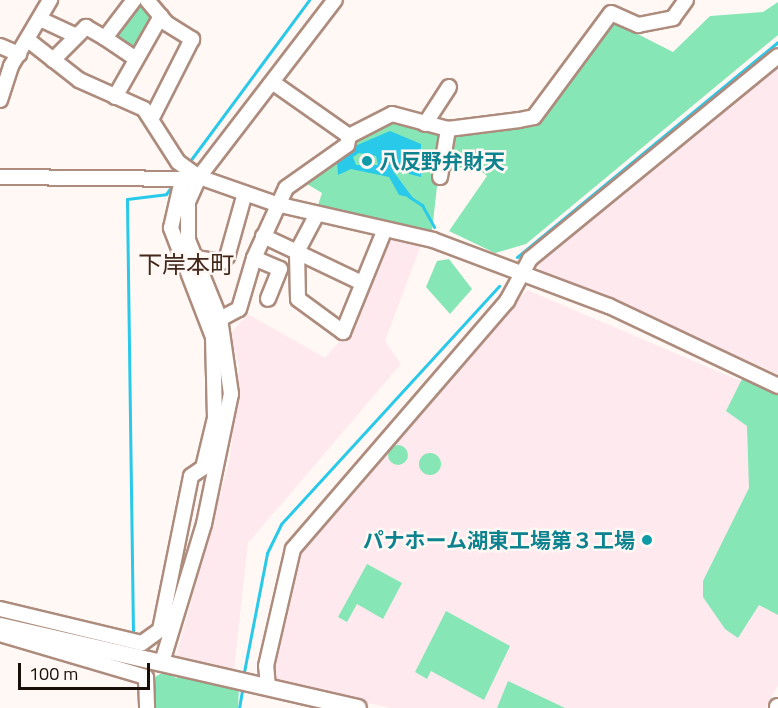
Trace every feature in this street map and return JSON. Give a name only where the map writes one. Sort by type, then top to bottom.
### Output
[{"type":"main road","points":[[0,626],[163,659],[358,708]]},
{"type":"street","points":[[0,100],[19,54],[50,0]]},
{"type":"street","points":[[105,38],[134,0]]},
{"type":"street","points":[[147,0],[161,16],[192,39],[152,118]]},
{"type":"street","points":[[163,659],[204,524],[230,409],[231,373],[219,319],[184,222],[199,177],[275,84],[335,0]]},
{"type":"street","points":[[349,135],[392,114],[448,129],[534,117],[611,13],[638,25],[673,18],[686,0]]},
{"type":"street","points":[[115,97],[133,57],[161,16]]},
{"type":"street","points":[[40,19],[76,36]]},
{"type":"street","points":[[53,60],[87,27],[133,57]]},
{"type":"street","points":[[28,40],[53,60],[152,118],[178,162],[199,177],[276,204],[433,240],[520,276],[609,306],[778,386]]},
{"type":"street","points":[[0,46],[19,54]]},
{"type":"street","points":[[268,687],[266,666],[293,549],[507,300],[530,259],[778,56]]},
{"type":"street","points":[[275,84],[349,135]]},
{"type":"street","points":[[425,124],[449,87]]},
{"type":"street","points":[[440,177],[448,129]]},
{"type":"street","points":[[219,319],[239,309],[254,258],[276,204],[300,176],[347,145],[349,135]]},
{"type":"street","points":[[0,177],[182,180],[199,177]]},
{"type":"street","points":[[0,609],[142,643],[160,630],[191,477],[203,468],[215,418],[213,337],[171,228],[182,180]]},
{"type":"street","points":[[196,258],[224,260],[245,193]]},
{"type":"street","points":[[317,214],[297,252],[298,299],[343,332],[385,229]]},
{"type":"street","points":[[263,236],[362,283]]},
{"type":"street","points":[[254,258],[280,270],[268,299]]},
{"type":"street","points":[[0,634],[146,677],[147,708]]},
{"type":"shaded area","points":[[778,63],[778,374],[539,269],[537,260]]},
{"type":"shaded area","points":[[387,237],[421,245],[385,341],[401,364],[248,543],[234,670],[176,656],[230,458],[239,367],[230,334],[248,314],[325,358],[345,335]]},
{"type":"shaded area","points":[[527,290],[778,397],[778,685],[766,708],[391,708],[276,683],[273,666],[300,552]]},
{"type":"green space","points":[[138,0],[144,0],[158,17],[132,52],[110,36]]},
{"type":"green space","points":[[778,2],[778,35],[526,244],[495,253],[449,231],[487,176],[472,164],[448,172],[454,136],[537,126],[612,21],[673,52],[710,16],[763,12]]},
{"type":"green space","points":[[386,120],[443,133],[432,231],[317,208],[322,193],[302,181],[351,138]]},
{"type":"green space","points":[[449,259],[472,289],[450,314],[426,287],[437,261]]},
{"type":"green space","points":[[742,379],[778,393],[778,615],[759,605],[738,638],[725,629],[703,597],[703,581],[749,488],[747,426],[726,411]]},
{"type":"green space","points":[[398,445],[405,448],[408,455],[405,462],[398,465],[391,462],[388,455],[391,448]]},
{"type":"green space","points":[[430,453],[438,456],[441,464],[438,472],[430,475],[422,472],[419,464],[422,456]]},
{"type":"green space","points":[[367,564],[402,583],[383,619],[357,604],[347,622],[338,617]]},
{"type":"green space","points":[[446,611],[510,646],[484,700],[431,671],[427,679],[415,672]]},
{"type":"green space","points":[[166,671],[176,678],[186,672],[239,688],[238,708],[152,708],[151,679]]},
{"type":"green space","points":[[508,681],[565,708],[497,708]]},
{"type":"water","points":[[390,131],[421,144],[421,177],[409,174],[406,160],[393,171],[413,198],[399,195],[389,177],[351,169],[338,175],[337,161],[355,146]],"holes":[[[359,153],[376,156],[378,165],[356,165],[353,157]]]},
{"type":"waterway","points":[[187,165],[309,0]]},
{"type":"waterway","points":[[517,257],[778,42]]},
{"type":"waterway","points":[[133,633],[127,199],[166,194],[175,182]]},
{"type":"waterway","points":[[408,196],[422,205],[434,227]]},
{"type":"waterway","points":[[243,677],[267,553],[281,524],[499,286]]},
{"type":"waterway","points":[[239,708],[243,686]]},
{"type":"place","name":"八反野弁財天","points":[[367,161]]},
{"type":"place","name":"パナホーム湖東工場第３工場","points":[[647,540]]},
{"type":"district","name":"下岸本町","points":[[186,265]]}]
